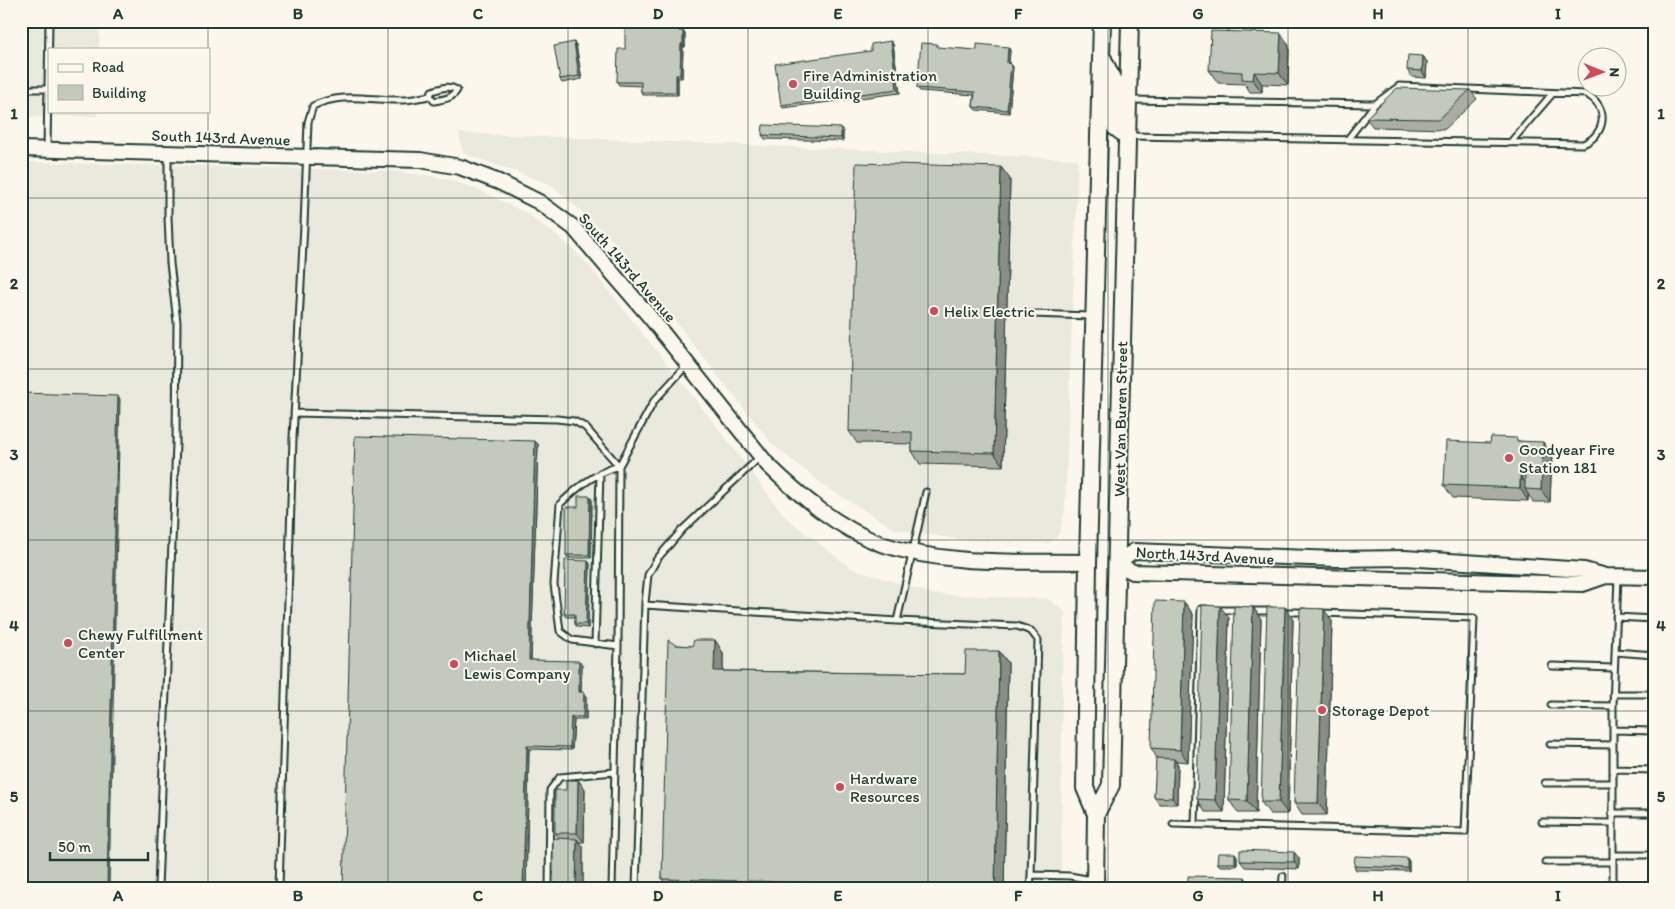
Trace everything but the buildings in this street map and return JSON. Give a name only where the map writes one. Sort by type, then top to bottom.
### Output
[{"type":"main road","name":"West Van Buren Street","points":[[1095,884],[1096,814],[1085,788],[1088,562],[1102,21]]},
{"type":"main road","name":"West Van Buren Street","points":[[1096,814],[1110,785],[1130,21]]},
{"type":"main road","points":[[1101,55],[1114,83],[1113,121],[1115,127],[1127,136]]},
{"type":"main road","points":[[1088,562],[1116,563]]},
{"type":"street","name":"South 143rd Avenue","points":[[21,149],[420,160],[460,167],[499,182],[539,202],[573,226],[688,364],[760,456],[786,482],[824,513],[856,532],[881,543],[913,552],[960,560],[1088,562]]},
{"type":"street","name":"North 143rd Avenue","points":[[1612,576],[1584,584],[1133,572],[1116,563],[1134,551],[1326,558],[1405,558],[1584,570],[1612,576],[1654,577]]},
{"type":"lane","points":[[49,21],[49,48]]},
{"type":"lane","points":[[1127,136],[1510,143],[1583,144],[1593,140],[1603,120],[1601,109],[1593,98],[1586,94],[1400,86],[1375,104],[1347,140]]},
{"type":"lane","points":[[445,87],[457,90],[454,96],[448,98],[434,101],[430,96],[432,91],[445,87]]},
{"type":"lane","points":[[21,88],[48,89],[47,150]]},
{"type":"lane","points":[[1510,143],[1552,93]]},
{"type":"lane","points":[[280,888],[294,413],[308,122],[313,106],[326,99],[406,100],[430,96]]},
{"type":"lane","points":[[1128,100],[1375,104]]},
{"type":"lane","points":[[158,888],[176,444],[177,322],[169,236],[168,154]]},
{"type":"lane","points":[[1032,314],[1094,316]]},
{"type":"lane","points":[[612,888],[618,646],[619,466],[654,401],[688,364]]},
{"type":"lane","points":[[294,413],[557,419],[574,421],[585,427],[619,466]]},
{"type":"lane","points":[[636,888],[645,605],[648,575],[657,560],[682,530],[760,456]]},
{"type":"lane","points":[[618,646],[572,640],[560,631],[554,584],[560,504],[582,484],[600,473],[619,466]]},
{"type":"lane","points":[[595,644],[600,473]]},
{"type":"lane","points":[[897,621],[926,492]]},
{"type":"lane","points":[[1612,576],[1616,617],[1612,745],[1612,888]]},
{"type":"lane","points":[[645,605],[897,621],[1017,626],[1031,631],[1038,640],[1030,888]]},
{"type":"lane","points":[[1195,825],[1201,609],[1308,612]]},
{"type":"lane","points":[[1173,824],[1465,832],[1474,618],[1318,613]]},
{"type":"lane","points":[[1616,617],[1654,618]]},
{"type":"lane","points":[[1615,652],[1654,655]]},
{"type":"lane","points":[[1552,666],[1614,668]]},
{"type":"lane","points":[[1613,694],[1654,694]]},
{"type":"lane","points":[[1551,705],[1613,706]]},
{"type":"lane","points":[[1613,730],[1654,731]]},
{"type":"lane","points":[[1550,744],[1612,745]]},
{"type":"lane","points":[[1613,769],[1654,770]]},
{"type":"lane","points":[[548,888],[550,790],[560,777],[614,772]]},
{"type":"lane","points":[[1545,783],[1612,783]]},
{"type":"lane","points":[[1612,813],[1654,812]]},
{"type":"lane","points":[[1542,822],[1612,823]]},
{"type":"lane","points":[[1613,855],[1654,855]]},
{"type":"lane","points":[[1545,862],[1612,862]]},
{"type":"lane","points":[[1031,875],[1070,876],[1095,884]]},
{"type":"lane","points":[[1282,888],[1283,876]]},
{"type":"path","points":[[1246,886],[1263,888]]},
{"type":"shaded area","points":[[21,21],[100,21],[99,48],[48,48],[48,112],[97,112],[97,116],[21,117]]},
{"type":"shaded area","points":[[459,133],[1078,159],[1065,509],[1059,534],[1049,543],[962,540],[895,529],[826,487],[773,445],[616,243],[552,185],[463,153]]},
{"type":"shaded area","points":[[21,162],[390,171],[427,175],[450,180],[479,190],[528,214],[572,248],[590,267],[715,424],[785,517],[851,568],[933,594],[1048,599],[1065,611],[1062,676],[1061,888],[21,888]]},
{"type":"place","name":"Fire Administration Building","points":[[793,84]]},
{"type":"place","name":"Helix Electric","points":[[934,311]]},
{"type":"place","name":"Goodyear Fire Station 181","points":[[1509,458]]},
{"type":"place","name":"Chewy Fulfillment Center","points":[[68,643]]},
{"type":"place","name":"Michael Lewis Company","points":[[454,664]]},
{"type":"place","name":"Storage Depot","points":[[1322,710]]},
{"type":"place","name":"Hardware Resources","points":[[840,787]]}]
